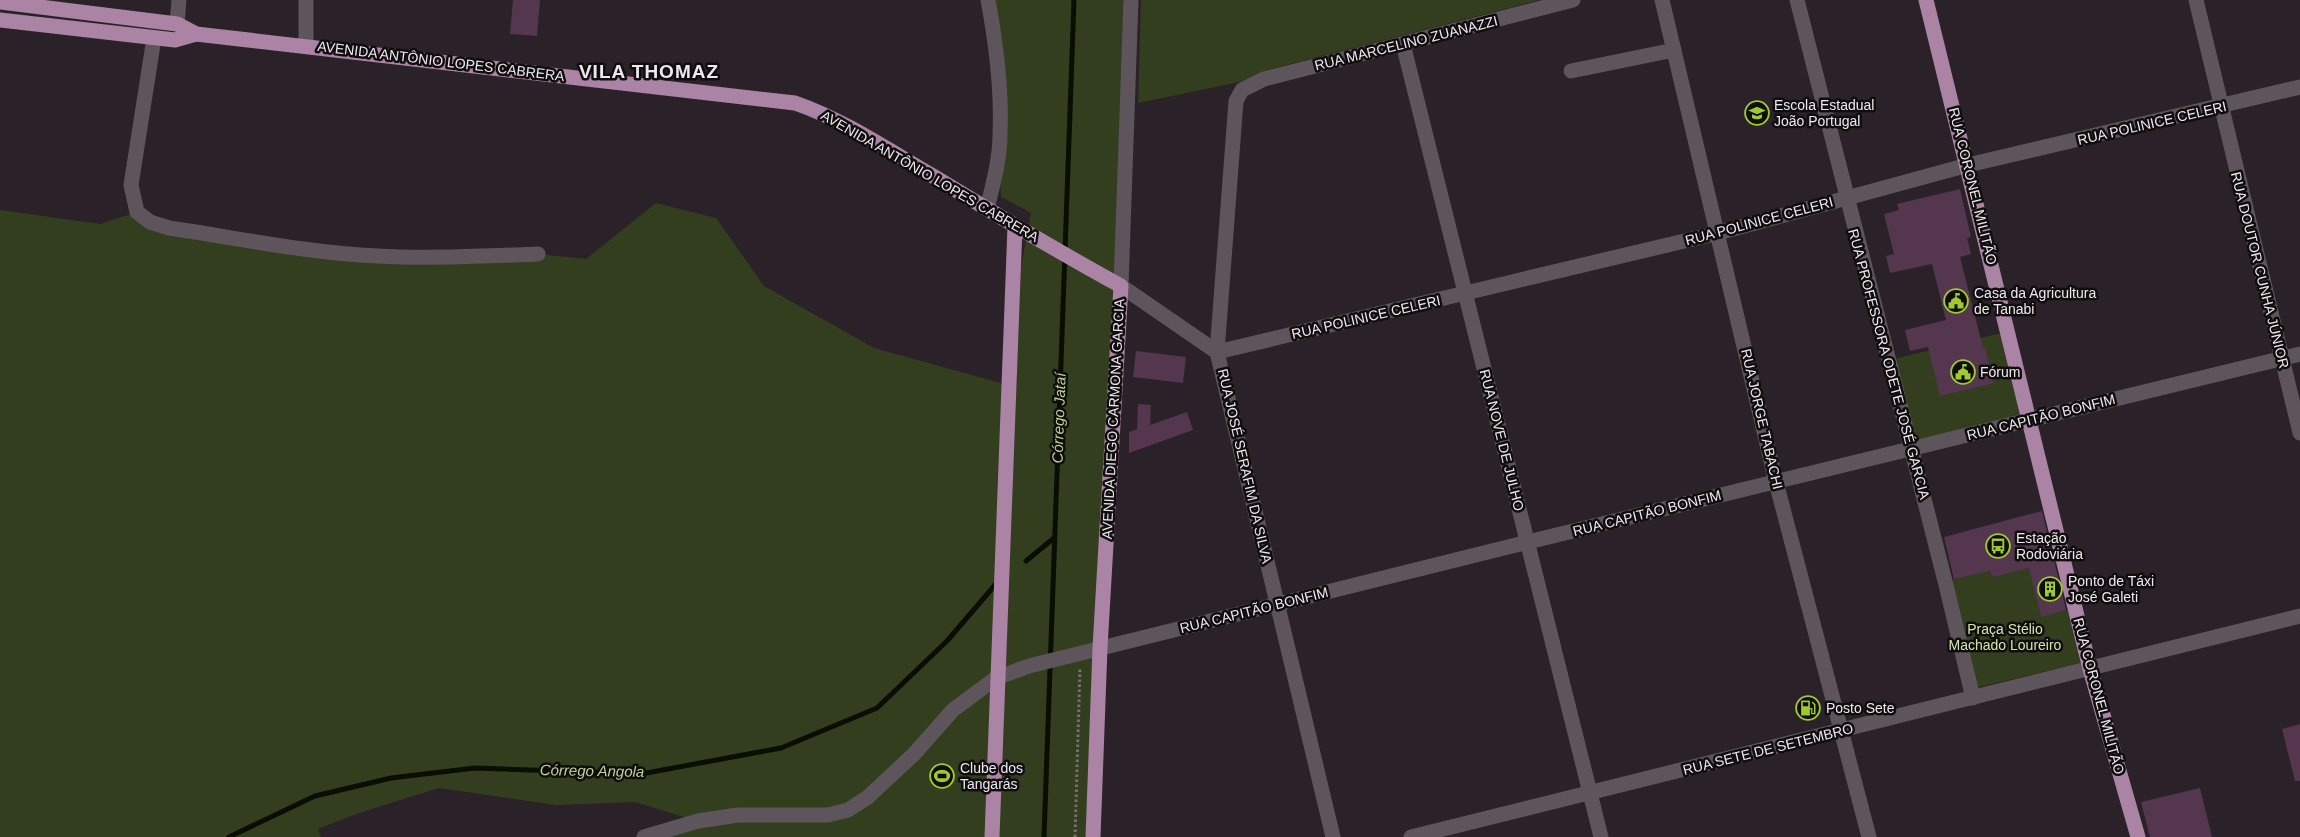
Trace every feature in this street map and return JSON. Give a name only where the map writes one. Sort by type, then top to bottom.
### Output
[{"type":"main road","name":"RUA CORONEL MILITÃO","points":[[1926,0],[1968,165],[2090,669],[2138,837]]},
{"type":"main road","name":"AVENIDA ANTÔNIO LOPES CABRERA","points":[[0,2],[177,24],[196,34]]},
{"type":"main road","name":"AVENIDA ANTÔNIO LOPES CABRERA","points":[[0,20],[175,40],[196,34],[306,45],[794,103],[816,110],[849,126],[1030,235],[1115,282]]},
{"type":"main road","points":[[175,40],[177,24]]},
{"type":"main road","points":[[992,837],[996,678],[1015,226]]},
{"type":"main road","name":"AVENIDA DIEGO CARMONA GARCIA","points":[[1093,837],[1115,282]]},
{"type":"street","points":[[177,24],[180,0]]},
{"type":"street","points":[[306,0],[306,45]]},
{"type":"street","points":[[987,209],[996,171],[1000,134],[995,38],[988,0]]},
{"type":"street","name":"AVENIDA DIEGO CARMONA GARCIA","points":[[1115,282],[1130,0]]},
{"type":"street","name":"RUA MARCELINO ZUANAZZI","points":[[1242,90],[1264,79],[1572,0]]},
{"type":"street","name":"RUA JORGE TABACHI","points":[[1662,0],[1776,482],[1869,837]]},
{"type":"street","name":"RUA PROFESSORA ODETE JOSÉ GARCIA","points":[[1796,0],[1946,585],[1973,698]]},
{"type":"street","name":"RUA DOUTOR CUNHA JÚNIOR","points":[[2196,0],[2220,107],[2300,433]]},
{"type":"street","points":[[154,38],[131,185],[137,212],[150,222],[169,228],[311,250],[375,256],[427,258],[538,254]]},
{"type":"street","name":"RUA NOVE DE JULHO","points":[[1403,44],[1601,837]]},
{"type":"street","points":[[1571,71],[1674,50]]},
{"type":"street","name":"RUA POLINICE CELERI","points":[[1217,352],[1718,233],[1968,165],[2300,87]]},
{"type":"street","name":"RUA JOSÉ SERAFIM DA SILVA","points":[[1242,90],[1236,101],[1234,113],[1217,352],[1333,837]]},
{"type":"street","name":"AVENIDA ANTÔNIO LOPES CABRERA","points":[[1115,282],[1217,352]]},
{"type":"street","name":"RUA CAPITÃO BONFIM","points":[[644,837],[698,821],[738,815],[828,815],[848,810],[868,797],[914,754],[953,710],[996,678],[1029,666],[1528,542],[1911,450],[2028,419],[2300,354]]},
{"type":"street","name":"RUA SETE DE SETEMBRO","points":[[1411,837],[2300,616]]},
{"type":"path","points":[[1075,837],[1080,653]]},
{"type":"green space","points":[[993,0],[1128,0],[1086,837],[999,837],[1021,268],[1031,213],[1001,197]]},
{"type":"green space","points":[[1141,0],[1540,0],[1271,69],[1249,80],[1138,103]]},
{"type":"green space","points":[[656,203],[716,218],[764,286],[874,348],[1008,385],[992,837],[644,837],[697,821],[635,802],[556,805],[439,788],[359,813],[318,829],[321,837],[0,837],[0,210],[100,224],[137,212],[143,217],[311,250],[538,254],[586,259]]},
{"type":"green space","points":[[2006,332],[2027,416],[1911,444],[1890,360]],"holes":[[[1985,348],[1994,383],[1932,360]]]},
{"type":"green space","name":"Praça Stélio Machado Loureiro","points":[[2058,554],[2059,561],[2030,569],[2041,616],[2071,609],[2085,662],[1975,688],[1949,580],[1990,571],[1993,577],[2012,572],[2011,566]]},
{"type":"building","points":[[513,0],[540,0],[537,36],[510,34]]},
{"type":"building","points":[[1960,189],[1971,237],[1967,238],[1971,254],[1960,257],[1983,348],[1985,347],[1994,383],[1940,396],[1928,347],[1910,351],[1905,330],[1946,320],[1932,264],[1890,273],[1886,256],[1894,254],[1884,214],[1899,210],[1897,204]]},
{"type":"building","points":[[1136,351],[1186,357],[1183,383],[1133,377]]},
{"type":"building","points":[[1138,404],[1151,405],[1150,425],[1187,412],[1193,430],[1129,453],[1129,432],[1137,429]]},
{"type":"building","name":"Estação Rodoviária","points":[[2042,511],[2066,610],[2041,617],[2029,568],[1993,577],[1990,571],[1954,579],[1944,537]]},
{"type":"building","points":[[2300,724],[2300,781],[2295,781],[2282,729]]},
{"type":"building","points":[[2200,788],[2212,837],[2150,837],[2141,802]]},
{"type":"waterway","name":"Córrego Jataí","points":[[1044,837],[1074,0]]},
{"type":"waterway","name":"Córrego Angola","points":[[1026,561],[1054,538]]},
{"type":"waterway","name":"Córrego Angola","points":[[229,837],[315,796],[391,778],[475,768],[641,774],[781,748],[877,708],[947,641],[995,585]]},
{"type":"place","name":"Escola Estadual João Portugal","points":[[1757,113]]},
{"type":"place","name":"Casa da Agricultura de Tanabi","points":[[1956,301]]},
{"type":"place","name":"Fórum","points":[[1963,372]]},
{"type":"place","name":"Estação Rodoviária","points":[[1998,546]]},
{"type":"place","name":"Ponto de Táxi José Galeti","points":[[2050,589]]},
{"type":"place","name":"Posto Sete","points":[[1808,708]]},
{"type":"place","name":"Clube dos Tangarás","points":[[942,776]]},
{"type":"district","name":"VILA THOMAZ","points":[[649,71]]}]
